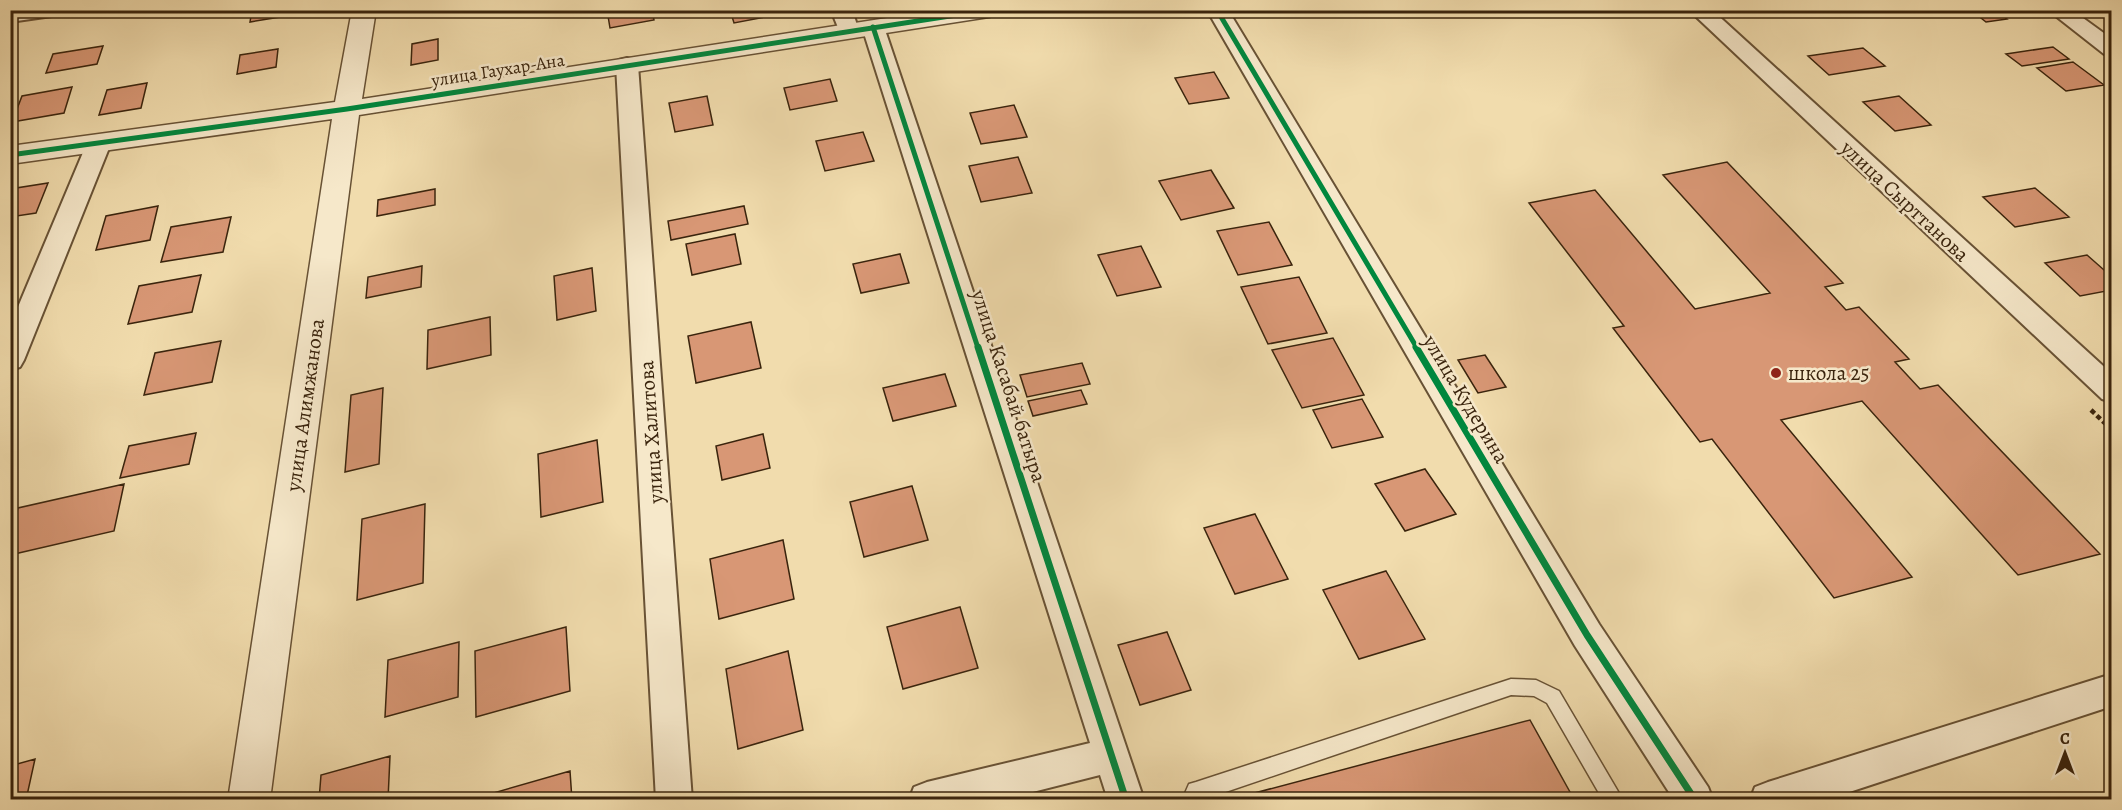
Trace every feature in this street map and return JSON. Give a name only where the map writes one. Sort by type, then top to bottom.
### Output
[{"type":"street","points":[[10,16],[52,10]]},
{"type":"street","name":"улица Алимжанова","points":[[249,800],[347,109],[364,10]]},
{"type":"street","name":"улица Гаухар-Ана","points":[[10,155],[347,109],[627,65],[854,23],[990,10]]},
{"type":"street","name":"улица Кудерина","points":[[1216,10],[1587,635],[1695,800]]},
{"type":"street","name":"улица Сырттанова","points":[[1699,10],[2112,392]]},
{"type":"street","points":[[2058,10],[2112,49]]},
{"type":"street","name":"улица Касабай батыра","points":[[854,23],[1126,800]]},
{"type":"street","name":"улица Халитова","points":[[627,65],[674,800]]},
{"type":"street","points":[[10,360],[99,143]]},
{"type":"street","points":[[1768,800],[2112,690]]},
{"type":"street","points":[[927,800],[1112,755]]},
{"type":"lane","points":[[1191,800],[1196,791],[1511,687],[1536,688],[1553,697],[1614,800]]},
{"type":"building","points":[[252,10],[287,10],[286,16],[250,22]]},
{"type":"building","points":[[607,10],[652,10],[654,20],[610,28]]},
{"type":"building","points":[[730,10],[801,10],[734,23]]},
{"type":"building","points":[[1971,10],[1996,10],[2007,19],[1986,22]]},
{"type":"building","points":[[438,39],[438,60],[411,65],[412,44]]},
{"type":"building","points":[[103,46],[97,64],[46,73],[53,54]]},
{"type":"building","points":[[2053,47],[2069,59],[2022,66],[2006,54]]},
{"type":"building","points":[[1863,48],[1885,66],[1829,75],[1808,56]]},
{"type":"building","points":[[278,49],[276,67],[237,74],[240,55]]},
{"type":"building","points":[[2073,62],[2104,85],[2066,91],[2037,68]]},
{"type":"building","points":[[1214,72],[1229,98],[1189,104],[1175,78]]},
{"type":"building","points":[[830,79],[837,101],[790,110],[784,88]]},
{"type":"building","points":[[147,83],[141,108],[99,115],[107,90]]},
{"type":"building","points":[[72,87],[64,113],[12,122],[22,96]]},
{"type":"building","points":[[707,96],[713,125],[675,132],[669,103]]},
{"type":"building","points":[[1899,96],[1931,125],[1895,131],[1863,102]]},
{"type":"building","points":[[1014,105],[1027,137],[981,144],[970,113]]},
{"type":"building","points":[[863,132],[874,161],[825,171],[816,141]]},
{"type":"building","points":[[1018,157],[1032,193],[981,202],[969,166]]},
{"type":"building","name":"школа 25","points":[[1727,162],[1843,283],[1825,287],[1846,310],[1859,307],[1909,359],[1895,362],[1920,389],[1938,385],[2100,554],[2018,575],[1862,401],[1781,420],[1912,577],[1834,598],[1712,439],[1700,442],[1613,328],[1624,326],[1529,203],[1595,190],[1695,309],[1770,293],[1663,175]]},
{"type":"building","points":[[1211,170],[1234,208],[1181,220],[1159,181]]},
{"type":"building","points":[[48,183],[36,213],[10,217],[10,189]]},
{"type":"building","points":[[2035,188],[2069,217],[2015,227],[1983,197]]},
{"type":"building","points":[[435,189],[435,205],[377,216],[378,200]]},
{"type":"building","points":[[158,206],[150,240],[96,250],[106,216]]},
{"type":"building","points":[[744,206],[748,224],[671,240],[668,221]]},
{"type":"building","points":[[231,217],[223,252],[161,262],[171,227]]},
{"type":"building","points":[[1269,222],[1292,265],[1238,275],[1217,231]]},
{"type":"building","points":[[735,234],[741,264],[692,275],[686,244]]},
{"type":"building","points":[[1141,246],[1161,287],[1117,296],[1098,255]]},
{"type":"building","points":[[900,254],[909,283],[861,293],[853,264]]},
{"type":"building","points":[[2087,255],[2112,277],[2112,290],[2080,296],[2045,263]]},
{"type":"building","points":[[422,266],[421,287],[366,298],[368,277]]},
{"type":"building","points":[[592,268],[596,311],[557,320],[554,276]]},
{"type":"building","points":[[201,275],[192,312],[128,324],[139,286]]},
{"type":"building","points":[[1299,277],[1327,333],[1268,344],[1241,287]]},
{"type":"building","points":[[490,317],[491,355],[427,369],[428,330]]},
{"type":"building","points":[[751,322],[761,368],[696,383],[688,336]]},
{"type":"building","points":[[1333,338],[1364,395],[1302,408],[1272,350]]},
{"type":"building","points":[[221,341],[212,382],[144,395],[155,353]]},
{"type":"building","points":[[1485,355],[1506,387],[1478,393],[1458,360]]},
{"type":"building","points":[[1082,363],[1090,384],[1027,397],[1020,375]]},
{"type":"building","points":[[945,374],[956,406],[893,421],[883,388]]},
{"type":"building","points":[[383,388],[379,464],[345,472],[351,395]]},
{"type":"building","points":[[1081,390],[1087,404],[1033,416],[1028,401]]},
{"type":"building","points":[[1362,399],[1383,437],[1332,448],[1313,410]]},
{"type":"building","points":[[196,433],[189,464],[120,478],[129,446]]},
{"type":"building","points":[[763,434],[770,468],[722,480],[716,446]]},
{"type":"building","points":[[597,440],[603,502],[541,517],[538,454]]},
{"type":"building","points":[[1425,469],[1456,514],[1405,531],[1375,484]]},
{"type":"building","points":[[124,484],[114,531],[10,555],[10,535],[18,508]]},
{"type":"building","points":[[912,486],[928,540],[864,557],[850,502]]},
{"type":"building","points":[[425,504],[423,583],[357,600],[362,519]]},
{"type":"building","points":[[1255,514],[1288,579],[1235,594],[1204,528]]},
{"type":"building","points":[[783,540],[794,599],[719,619],[710,559]]},
{"type":"building","points":[[1386,571],[1425,639],[1359,659],[1323,590]]},
{"type":"building","points":[[960,607],[978,668],[903,689],[887,627]]},
{"type":"building","points":[[566,627],[570,691],[476,717],[475,651]]},
{"type":"building","points":[[1167,632],[1191,690],[1140,705],[1118,645]]},
{"type":"building","points":[[459,642],[458,697],[385,717],[388,660]]},
{"type":"building","points":[[788,651],[803,730],[738,749],[726,669]]},
{"type":"building","points":[[1530,720],[1570,792],[1544,800],[1232,799]]},
{"type":"building","points":[[390,756],[388,800],[319,800],[321,775]]},
{"type":"building","points":[[35,759],[26,800],[10,800],[10,766]]},
{"type":"building","points":[[570,771],[572,800],[476,800],[476,798]]},
{"type":"cycle path","points":[[10,155],[347,109],[989,10]]},
{"type":"cycle path","points":[[1217,10],[1587,635],[1695,800]]},
{"type":"cycle path","points":[[873,27],[1126,800]]},
{"type":"place","name":"школа 25","points":[[1776,373]]}]
